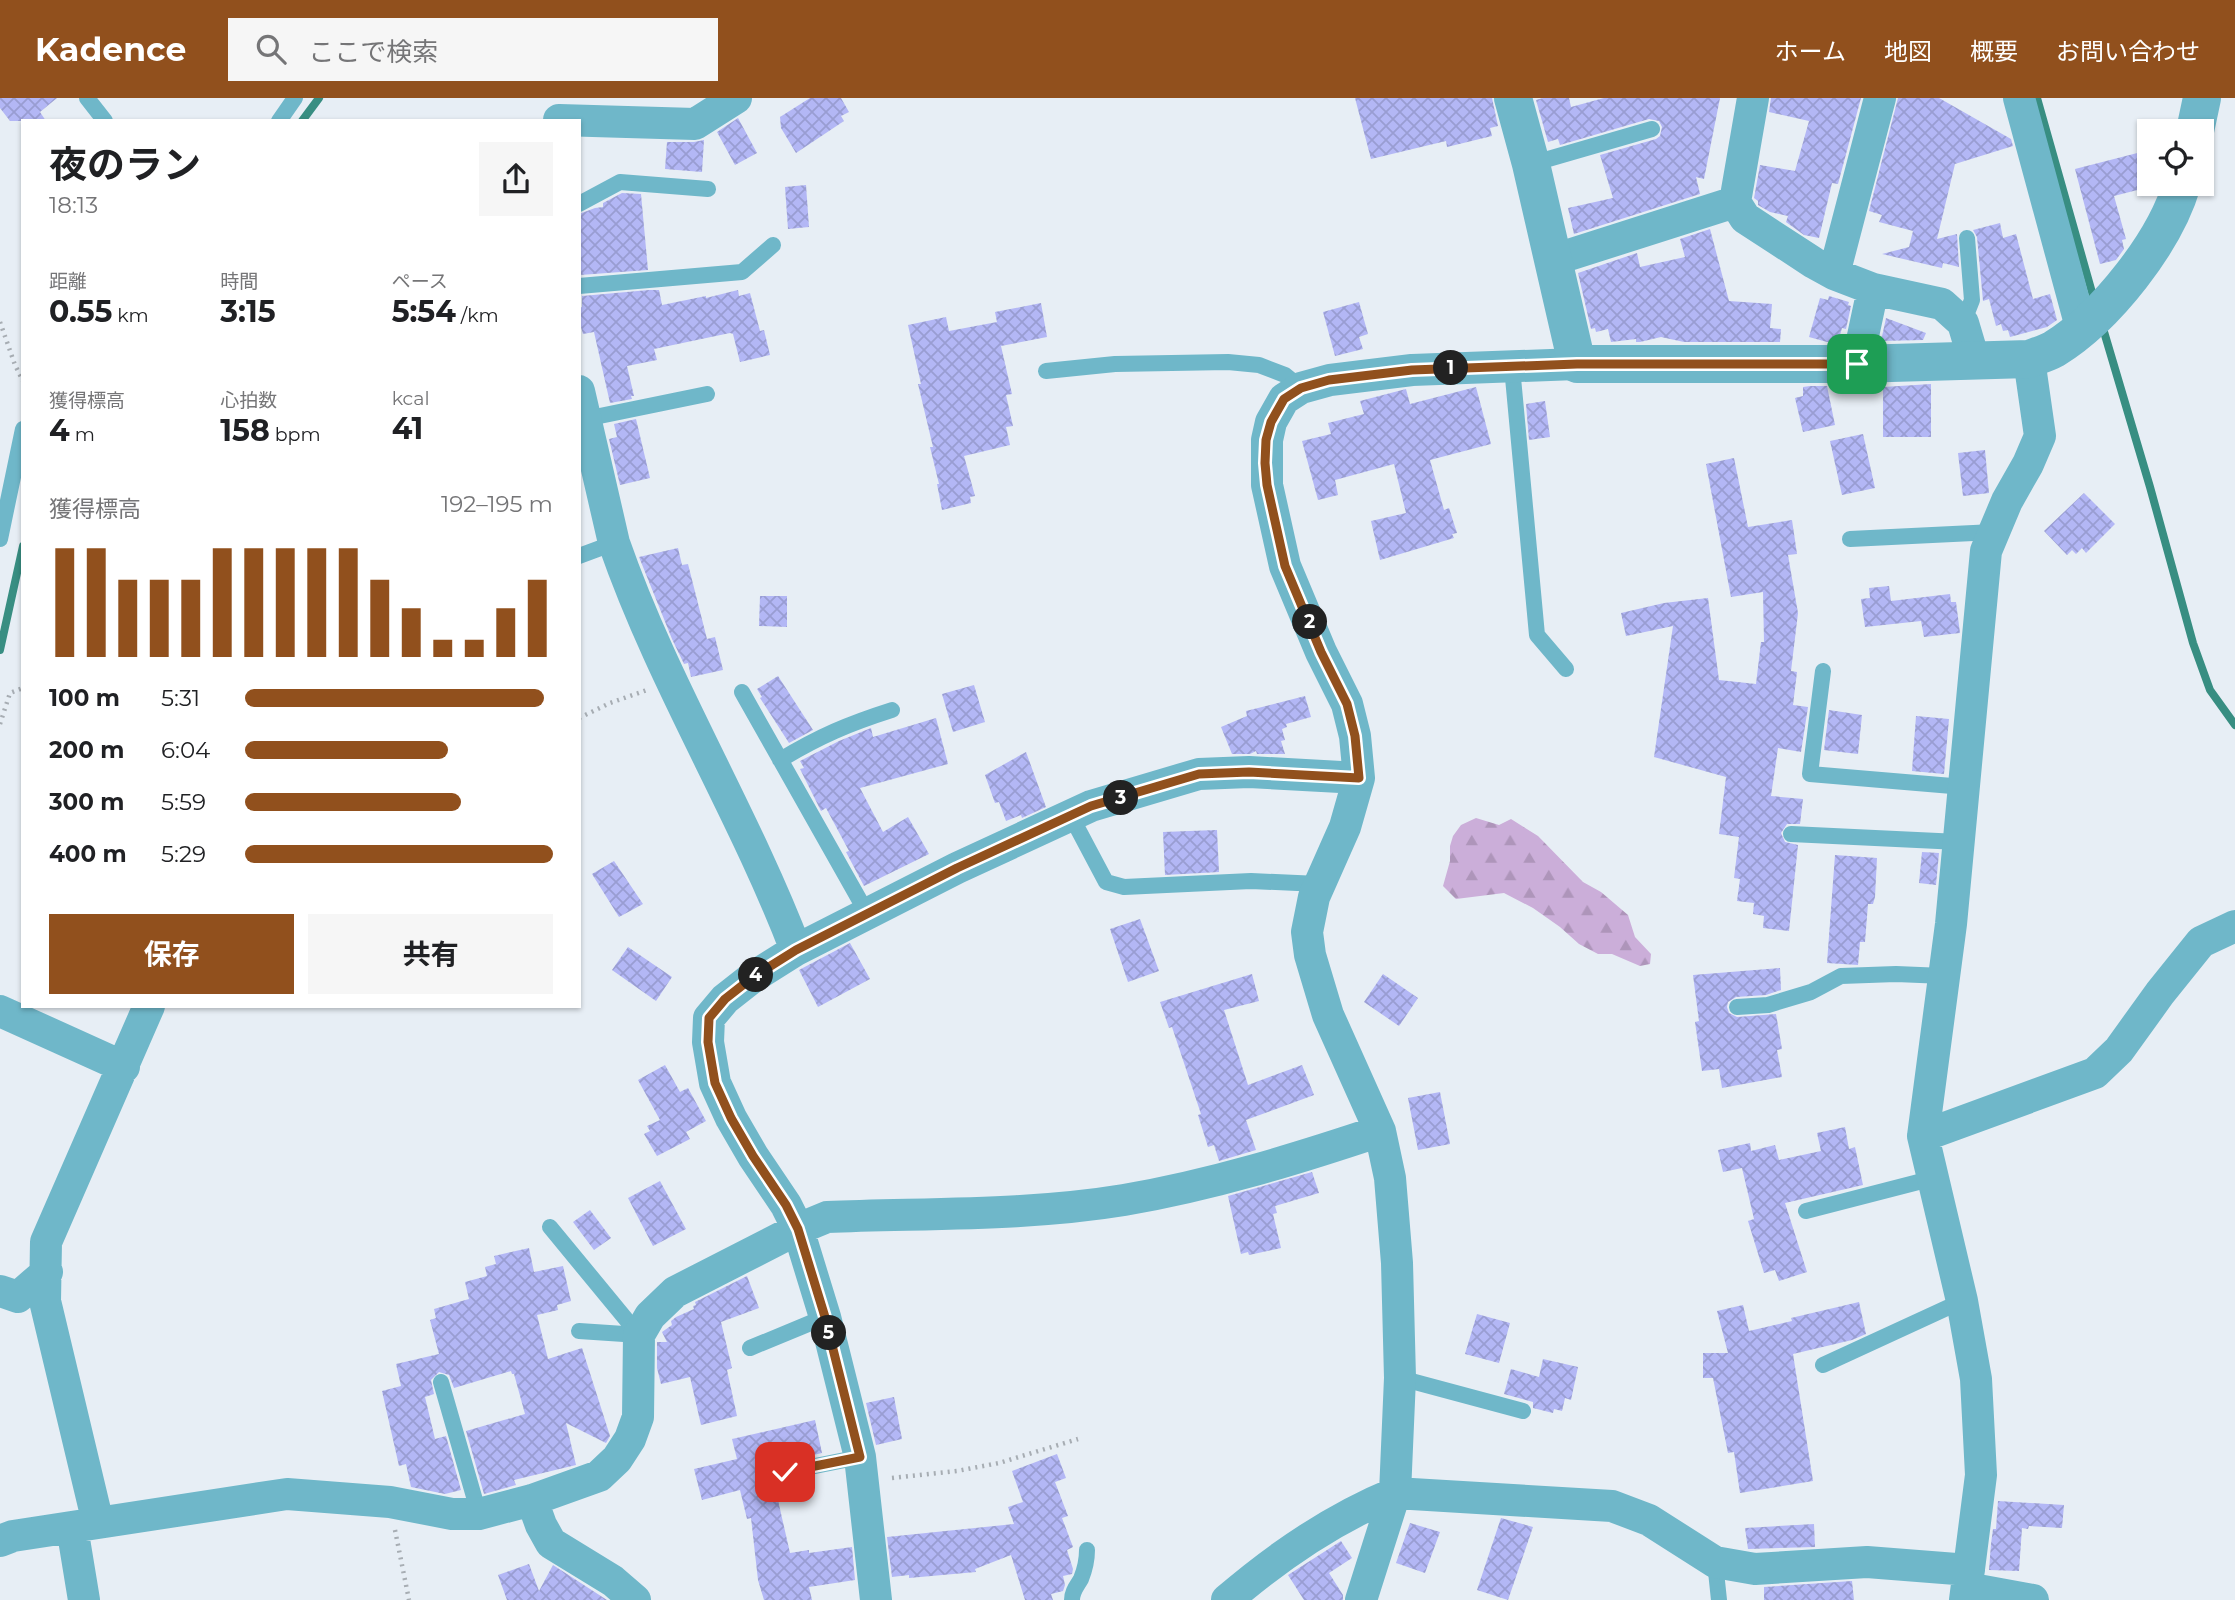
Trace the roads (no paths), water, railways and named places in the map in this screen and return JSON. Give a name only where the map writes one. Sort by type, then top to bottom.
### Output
[{"type":"street","points":[[556,113],[695,124],[736,98]]},
{"type":"street","points":[[1513,98],[1577,364]]},
{"type":"street","points":[[1753,98],[1735,202],[1745,218],[1834,274],[1873,289],[1942,304],[1964,323],[1974,360]]},
{"type":"street","points":[[1834,274],[1880,98]]},
{"type":"street","points":[[2019,98],[2081,327]]},
{"type":"street","points":[[2197,119],[2202,98]]},
{"type":"street","points":[[1361,1600],[1395,1493],[1400,1378],[1397,1263],[1390,1178],[1380,1131],[1328,1015],[1310,955],[1307,932],[1314,897],[1345,827],[1359,778],[1355,736],[1347,704],[1321,652],[1285,566],[1267,485],[1265,463],[1271,422],[1284,399],[1301,388],[1329,380],[1412,370],[1577,364],[1857,364],[2029,359],[2054,349],[2095,317],[2138,268],[2165,226],[2177,196]]},
{"type":"street","points":[[1553,260],[1735,202]]},
{"type":"street","points":[[1857,364],[1873,289]]},
{"type":"street","points":[[1967,1586],[1981,1475],[1976,1380],[1962,1301],[1923,1136],[1959,842],[1986,551],[2040,436],[2029,359]]},
{"type":"street","points":[[582,405],[614,544],[670,681],[775,897],[796,950]]},
{"type":"street","points":[[876,1600],[862,1469],[825,1317],[798,1229],[786,1205],[731,1118],[715,1083],[708,1042],[709,1018],[725,999],[753,977],[796,950],[957,868],[1091,806],[1199,774],[1249,772],[1359,778]]},
{"type":"street","points":[[1923,1136],[2095,1073],[2119,1051],[2160,993],[2201,942],[2235,926]]},
{"type":"street","points":[[84,1600],[85,1525],[45,1301],[46,1242],[148,1008]]},
{"type":"street","points":[[0,1011],[124,1068]]},
{"type":"street","points":[[0,1541],[13,1536],[287,1494],[390,1502],[452,1514],[479,1514],[532,1500],[599,1476],[617,1459],[630,1439],[638,1417],[639,1335],[650,1316],[675,1292],[798,1229],[827,1217],[1019,1210],[1123,1200],[1204,1185],[1380,1131]]},
{"type":"street","points":[[0,1291],[18,1297],[47,1272]]},
{"type":"street","points":[[1227,1600],[1251,1579],[1322,1529],[1395,1493],[1612,1506],[1649,1520],[1716,1562],[1755,1569],[1867,1562],[2034,1600]]},
{"type":"street","points":[[532,1500],[551,1543],[612,1581],[635,1600]]},
{"type":"lane","points":[[87,98],[103,119]]},
{"type":"lane","points":[[280,119],[295,98]]},
{"type":"lane","points":[[1531,164],[1652,129]]},
{"type":"lane","points":[[581,203],[620,182],[708,189]]},
{"type":"lane","points":[[1964,323],[1972,300],[1968,238]]},
{"type":"lane","points":[[581,286],[742,272],[772,245]]},
{"type":"lane","points":[[1045,371],[1115,365],[1228,362],[1259,365],[1285,375],[1301,388]]},
{"type":"lane","points":[[1512,367],[1537,635],[1566,669]]},
{"type":"lane","points":[[582,405],[707,394]]},
{"type":"lane","points":[[0,539],[21,439]]},
{"type":"lane","points":[[1850,539],[1994,531]]},
{"type":"lane","points":[[581,555],[614,544]]},
{"type":"lane","points":[[1823,671],[1810,774],[1964,787]]},
{"type":"lane","points":[[742,692],[868,915]]},
{"type":"lane","points":[[780,760],[818,737],[852,722],[892,710]]},
{"type":"lane","points":[[1071,816],[1106,882],[1124,887],[1251,881],[1319,884]]},
{"type":"lane","points":[[1791,834],[1959,842]]},
{"type":"lane","points":[[1737,1007],[1768,1005],[1789,999],[1811,992],[1841,976],[1944,976]]},
{"type":"lane","points":[[1806,1211],[1934,1178]]},
{"type":"lane","points":[[550,1227],[639,1335]]},
{"type":"lane","points":[[1823,1365],[1962,1301]]},
{"type":"lane","points":[[750,1348],[825,1317]]},
{"type":"lane","points":[[579,1331],[639,1335]]},
{"type":"lane","points":[[1400,1378],[1523,1412]]},
{"type":"lane","points":[[441,1382],[479,1514]]},
{"type":"lane","points":[[785,1472],[862,1469]]},
{"type":"lane","points":[[1072,1600],[1071,1595],[1087,1560],[1087,1550]]},
{"type":"lane","points":[[1716,1562],[1719,1600]]},
{"type":"waterway","points":[[303,119],[319,98]]},
{"type":"waterway","points":[[2037,98],[2095,303]]},
{"type":"waterway","points":[[2102,325],[2193,643],[2210,690],[2235,725]]},
{"type":"waterway","points":[[0,650],[21,555]]}]
